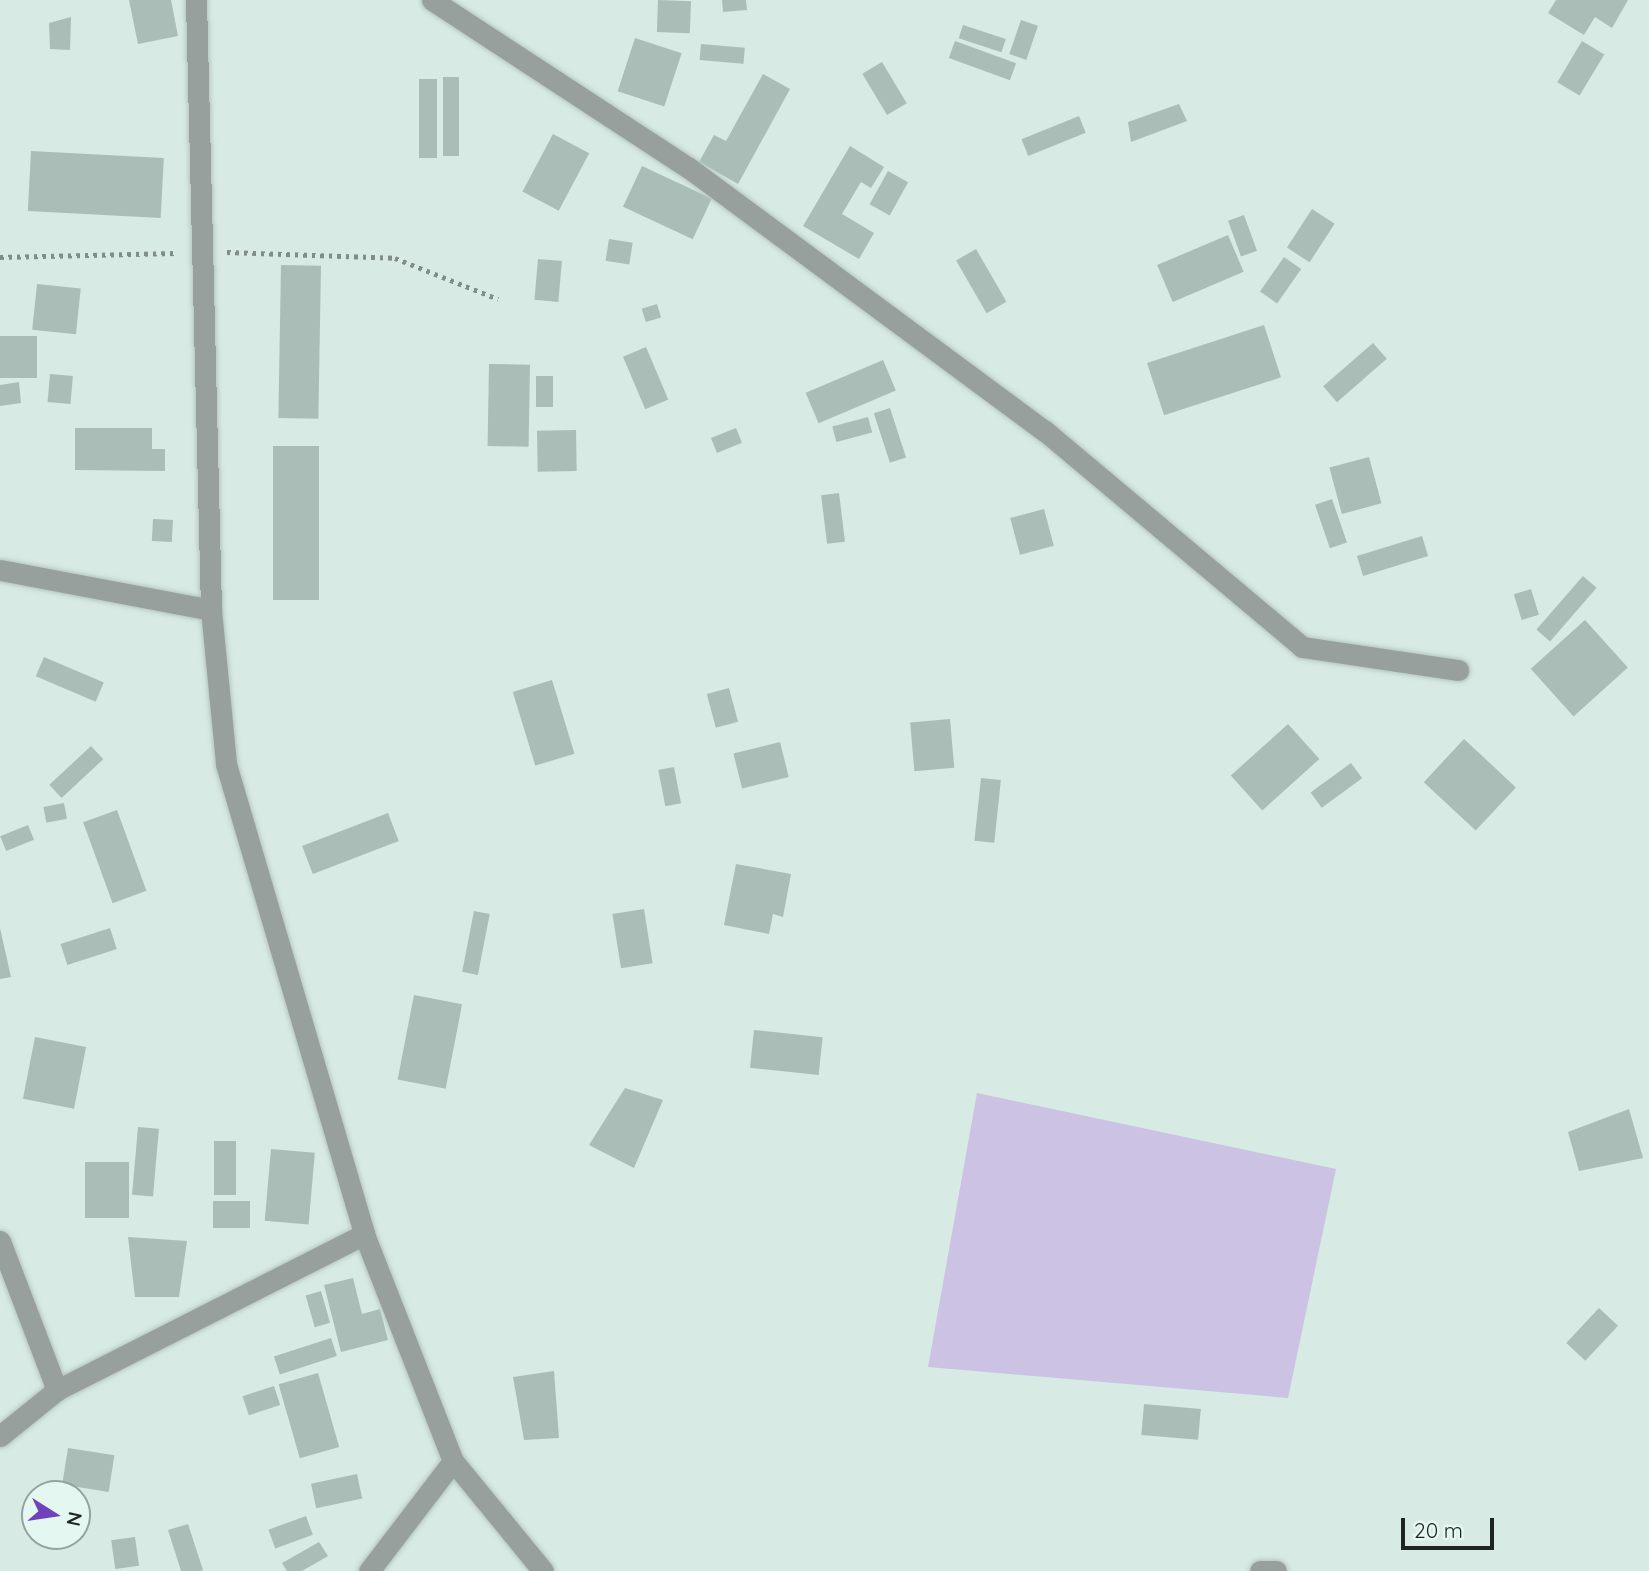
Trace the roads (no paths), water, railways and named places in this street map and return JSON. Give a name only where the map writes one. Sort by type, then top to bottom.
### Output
[{"type":"street","points":[[196,0],[211,610],[226,764],[364,1234],[453,1461],[543,1571]]},
{"type":"street","points":[[432,0],[690,168],[841,286],[1045,431],[1302,647],[1458,670]]},
{"type":"street","points":[[0,570],[211,610]]},
{"type":"street","points":[[0,1436],[57,1390],[364,1234]]},
{"type":"street","points":[[0,1241],[57,1390]]},
{"type":"street","points":[[369,1571],[453,1461]]},
{"type":"street","points":[[1260,1571],[1276,1571]]}]
